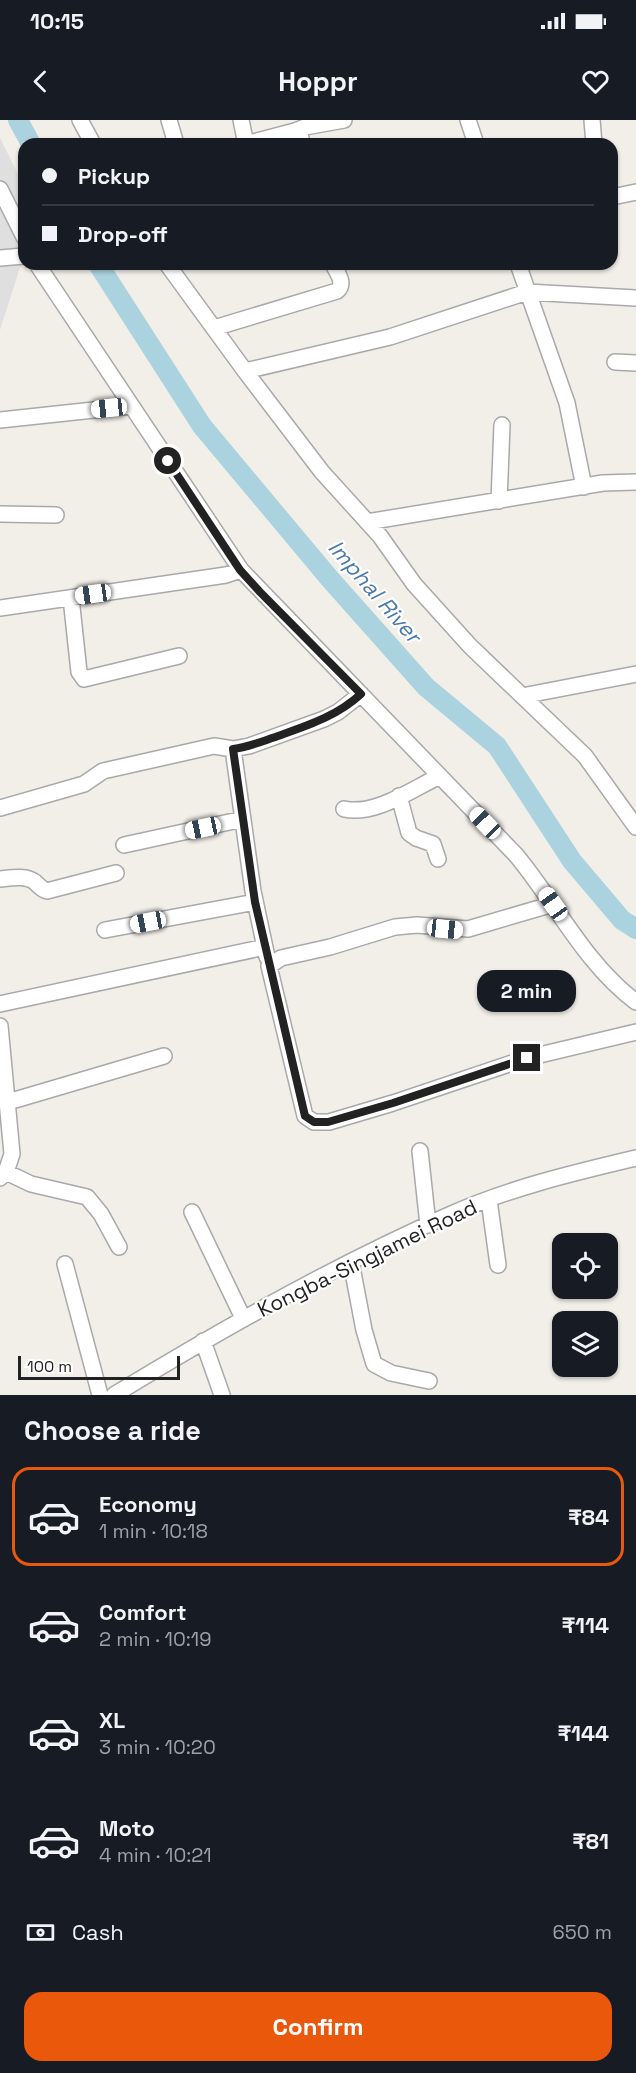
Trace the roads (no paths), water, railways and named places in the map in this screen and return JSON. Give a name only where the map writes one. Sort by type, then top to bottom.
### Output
[{"type":"street","points":[[80,120],[90,138]]},
{"type":"street","points":[[169,120],[174,138]]},
{"type":"street","points":[[241,120],[245,138]]},
{"type":"street","points":[[299,137],[305,127],[344,120]]},
{"type":"street","points":[[468,120],[474,138]]},
{"type":"street","points":[[592,120],[594,138]]},
{"type":"street","points":[[0,189],[18,225]]},
{"type":"street","points":[[618,196],[636,192]]},
{"type":"street","points":[[0,258],[18,256]]},
{"type":"street","points":[[41,270],[240,570],[516,855],[588,953],[636,1002]]},
{"type":"street","points":[[171,270],[244,371],[322,471],[380,536],[414,584],[470,646],[585,756],[636,827]]},
{"type":"street","points":[[214,328],[337,291],[342,283],[336,270]]},
{"type":"street","points":[[520,270],[567,404],[584,487]]},
{"type":"street","points":[[244,371],[390,337],[527,292],[636,298]]},
{"type":"street","points":[[615,362],[636,363]]},
{"type":"street","points":[[0,420],[131,406]]},
{"type":"street","points":[[499,501],[502,425]]},
{"type":"street","points":[[367,522],[584,487],[636,482]]},
{"type":"street","points":[[0,514],[56,515]]},
{"type":"street","points":[[0,608],[226,575],[240,570]]},
{"type":"street","points":[[71,598],[80,677],[84,679],[179,656]]},
{"type":"street","points":[[522,696],[636,674]]},
{"type":"street","points":[[0,808],[84,784],[103,771],[214,746],[233,749],[249,746],[324,719],[338,712],[361,694]]},
{"type":"street","points":[[233,749],[255,902],[303,1111],[308,1120],[328,1122],[393,1103],[527,1058],[636,1032]]},
{"type":"street","points":[[344,809],[355,812],[366,811],[440,776]]},
{"type":"street","points":[[399,796],[409,832],[416,838],[433,844],[438,859]]},
{"type":"street","points":[[124,845],[243,819]]},
{"type":"street","points":[[0,879],[21,877],[30,879],[46,891],[116,873]]},
{"type":"street","points":[[105,930],[255,902]]},
{"type":"street","points":[[269,966],[281,958],[330,947],[395,927],[417,925],[468,929],[553,904]]},
{"type":"street","points":[[0,1004],[265,947]]},
{"type":"street","points":[[0,1026],[12,1154],[3,1175],[87,1197],[101,1214],[119,1247]]},
{"type":"street","points":[[8,1102],[164,1056]]},
{"type":"street","points":[[420,1150],[428,1225]]},
{"type":"street","name":"Kongba-Singjamei Road","points":[[114,1395],[243,1318],[428,1225],[551,1178],[636,1158]]},
{"type":"street","points":[[489,1200],[498,1265]]},
{"type":"street","points":[[192,1212],[243,1318]]},
{"type":"street","points":[[351,1262],[364,1330],[374,1364],[391,1373],[429,1381]]},
{"type":"street","points":[[65,1264],[100,1395]]},
{"type":"street","points":[[203,1341],[222,1395]]},
{"type":"waterway","name":"Imphal River","points":[[18,120],[28,138]]},
{"type":"waterway","name":"Imphal River","points":[[102,270],[202,426],[330,579],[426,687],[497,746],[572,861],[622,920],[636,929]]}]
